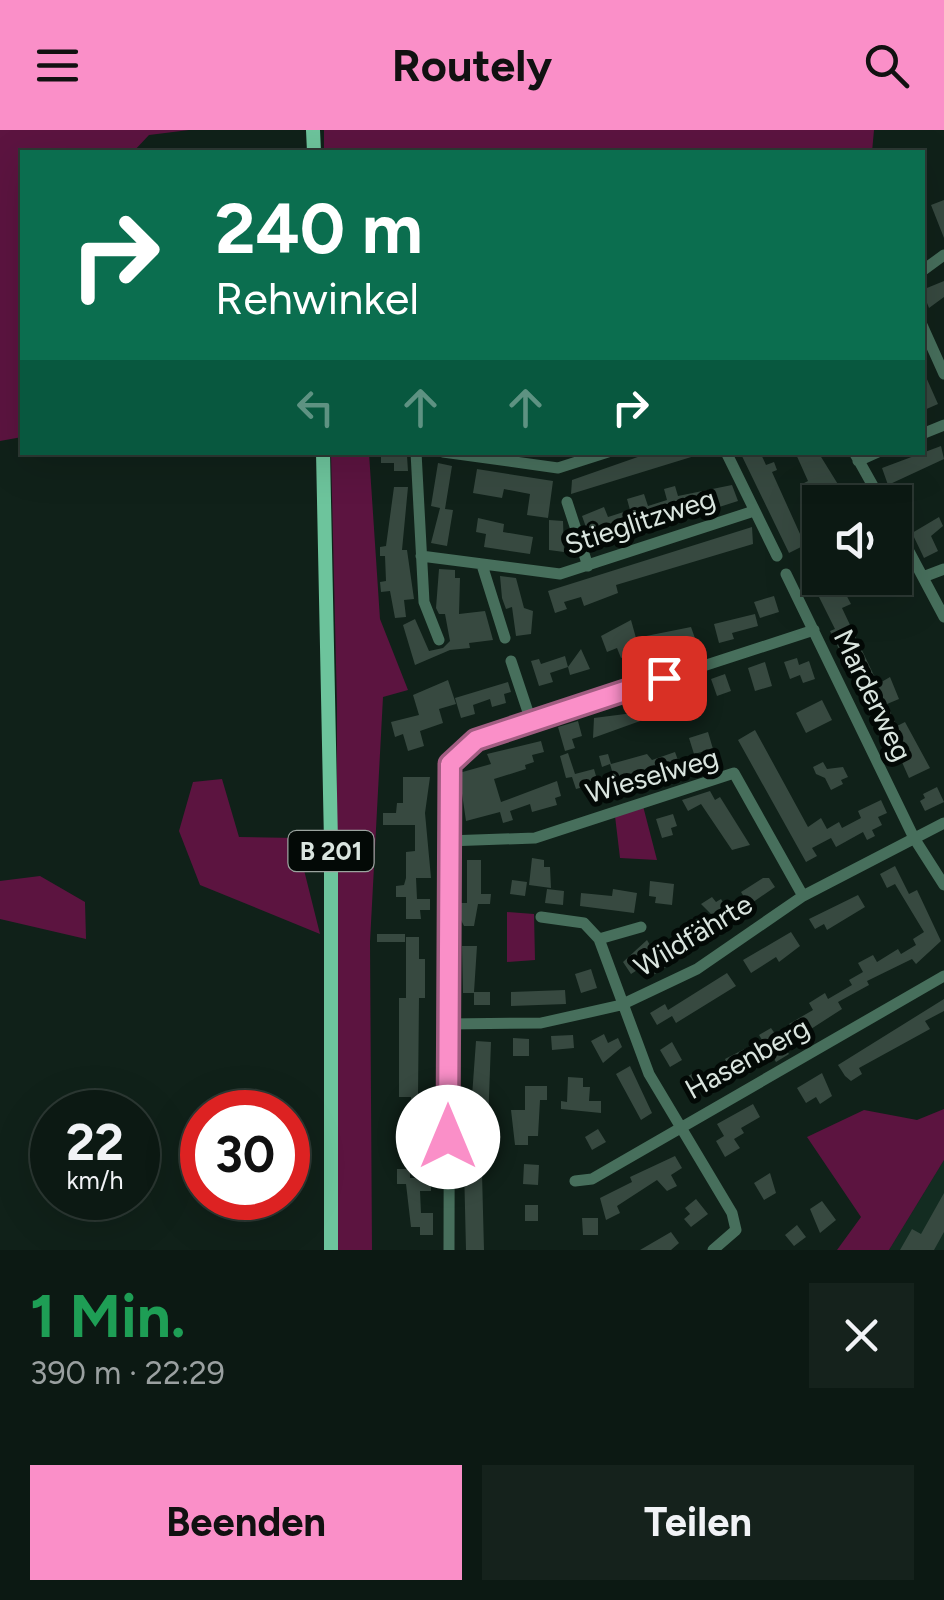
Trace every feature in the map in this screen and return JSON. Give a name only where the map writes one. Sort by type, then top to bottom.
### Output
[{"type":"main road","name":"B 201","points":[[323,455],[331,842],[331,1250]]},
{"type":"street","points":[[925,332],[944,374]]},
{"type":"street","points":[[416,455],[424,602],[439,640]]},
{"type":"street","points":[[465,455],[558,468],[599,455]]},
{"type":"street","points":[[727,455],[776,556]]},
{"type":"street","points":[[856,456],[872,485]]},
{"type":"street","points":[[568,502],[588,566]]},
{"type":"street","name":"Stieglitzweg","points":[[422,556],[560,574],[754,510]]},
{"type":"street","points":[[912,557],[944,617]]},
{"type":"street","points":[[482,564],[505,638]]},
{"type":"street","points":[[923,577],[944,569]]},
{"type":"street","name":"Marderweg","points":[[786,574],[914,838]]},
{"type":"street","points":[[449,1250],[450,764],[476,740],[814,630]]},
{"type":"street","points":[[511,661],[531,722]]},
{"type":"street","name":"Wieselweg","points":[[448,842],[535,838],[734,773],[803,896]]},
{"type":"street","name":"Wildfährte","points":[[448,1024],[541,1024],[621,1005],[697,968],[803,896],[944,823]]},
{"type":"street","points":[[914,838],[944,885]]},
{"type":"street","points":[[541,917],[584,923],[599,938],[649,1074],[736,1224],[729,1238],[713,1250]]},
{"type":"street","points":[[599,938],[641,927]]},
{"type":"street","name":"Hasenberg","points":[[575,1181],[592,1178],[944,976]]},
{"type":"shaded area","points":[[0,130],[189,130],[149,135],[135,150],[20,150],[20,437],[0,441]]},
{"type":"shaded area","points":[[324,130],[874,130],[872,150],[324,150]]},
{"type":"shaded area","points":[[331,455],[369,455],[380,619],[408,690],[383,697],[370,942],[372,1250],[336,1250],[337,706]]},
{"type":"shaded area","points":[[222,779],[239,837],[296,838],[320,934],[200,885],[179,831],[193,782]]},
{"type":"shaded area","points":[[643,806],[657,860],[620,858],[615,816]]},
{"type":"shaded area","points":[[40,876],[85,902],[86,939],[0,919],[0,881]]},
{"type":"shaded area","points":[[507,912],[534,914],[535,960],[507,962]]},
{"type":"shaded area","points":[[944,1109],[944,1160],[889,1250],[837,1250],[861,1217],[807,1137],[864,1110],[917,1120]]},
{"type":"shaded area","points":[[944,1160],[944,1250],[889,1250]]},
{"type":"building","points":[[944,200],[944,238],[931,205]]},
{"type":"building","points":[[944,281],[944,297],[929,308],[925,289]]},
{"type":"building","points":[[925,375],[938,404],[925,410]]},
{"type":"building","points":[[941,446],[944,459],[888,485],[882,468]]},
{"type":"building","points":[[381,455],[407,456],[408,471],[394,471],[394,463],[381,463]]},
{"type":"building","points":[[643,455],[698,455],[571,494],[572,480]]},
{"type":"building","points":[[741,455],[761,455],[766,465],[774,462],[777,470],[772,472],[802,538],[802,546],[789,553]]},
{"type":"building","points":[[796,455],[820,455],[838,485],[802,485],[808,481]]},
{"type":"building","points":[[438,463],[452,466],[445,509],[453,510],[447,546],[431,543],[440,508],[431,506]]},
{"type":"building","points":[[477,469],[553,481],[548,518],[527,515],[530,494],[504,489],[502,498],[473,493]]},
{"type":"building","points":[[732,485],[738,501],[619,539],[614,524],[605,542],[601,538],[591,541],[582,516],[604,507],[608,517],[630,510],[627,499],[644,494],[648,506],[667,500],[664,489],[675,486],[678,496]]},
{"type":"building","points":[[394,487],[408,487],[402,550],[407,550],[414,599],[404,600],[406,617],[395,618],[390,591],[381,592],[380,582],[386,581],[385,556],[380,556],[380,547],[386,546]]},
{"type":"building","points":[[939,517],[943,526],[931,536],[938,551],[924,558],[912,533]]},
{"type":"building","points":[[478,518],[504,524],[503,532],[533,537],[530,554],[484,547],[486,534],[476,532]]},
{"type":"building","points":[[549,520],[563,521],[564,552],[549,550]]},
{"type":"building","points":[[752,527],[753,544],[616,585],[618,593],[584,606],[581,597],[564,602],[567,609],[555,613],[548,591]]},
{"type":"building","points":[[439,569],[455,570],[455,578],[460,578],[459,614],[485,611],[493,640],[469,643],[470,648],[450,650],[415,665],[403,625],[415,619],[429,651],[443,648],[450,641],[445,614],[439,614],[436,608]]},
{"type":"building","points":[[500,576],[516,578],[524,608],[533,611],[531,634],[516,636],[512,607],[506,609],[502,598]]},
{"type":"building","points":[[818,595],[846,595],[851,604],[842,608],[878,684],[890,677],[899,699],[887,704],[897,726],[905,722],[930,768],[909,778],[881,715],[859,689],[830,631],[835,629]]},
{"type":"building","points":[[774,596],[779,612],[760,618],[754,602]]},
{"type":"building","points":[[755,614],[758,626],[732,633],[734,639],[719,643],[714,624]]},
{"type":"building","points":[[631,620],[636,638],[691,627],[697,644],[681,649],[678,642],[652,650],[654,657],[644,660],[641,651],[621,658],[617,648],[607,652],[601,636]]},
{"type":"building","points":[[581,649],[590,669],[570,675],[568,667]]},
{"type":"building","points":[[565,656],[568,667],[550,673],[553,682],[539,686],[531,661],[539,659],[541,664]]},
{"type":"building","points":[[797,658],[799,665],[809,661],[815,679],[803,683],[800,675],[790,679],[784,662]]},
{"type":"building","points":[[765,662],[772,686],[755,691],[748,668]]},
{"type":"building","points":[[725,674],[731,691],[717,696],[711,679]]},
{"type":"building","points":[[448,680],[456,704],[439,709],[443,723],[420,731],[424,746],[408,751],[403,734],[395,737],[391,722],[419,715],[413,695]]},
{"type":"building","points":[[508,682],[511,692],[504,694],[506,703],[492,707],[490,699],[473,705],[475,714],[461,718],[455,698]]},
{"type":"building","points":[[692,686],[697,703],[673,710],[668,696]]},
{"type":"building","points":[[649,699],[654,716],[593,738],[594,718],[633,713],[631,704]]},
{"type":"building","points":[[822,700],[832,720],[806,733],[796,713]]},
{"type":"building","points":[[578,721],[582,736],[572,739],[575,748],[565,751],[558,727]]},
{"type":"building","points":[[755,730],[808,827],[821,818],[827,829],[839,822],[842,828],[861,818],[858,811],[881,800],[887,813],[878,817],[882,825],[872,830],[875,836],[867,840],[863,832],[836,847],[831,838],[812,848],[817,856],[806,862],[738,740]]},
{"type":"building","points":[[708,732],[713,749],[694,754],[689,738]]},
{"type":"building","points":[[541,741],[544,752],[532,755],[534,762],[525,765],[526,769],[494,779],[501,802],[557,781],[561,796],[555,798],[557,805],[532,812],[530,804],[510,811],[513,820],[503,823],[500,812],[466,821],[459,773],[491,764],[487,754]]},
{"type":"building","points":[[675,752],[682,771],[669,775],[663,765],[638,775],[640,781],[617,788],[610,764],[602,767],[599,756],[608,754],[611,764],[647,754],[652,760]]},
{"type":"building","points":[[568,753],[575,774],[594,769],[598,783],[576,789],[572,777],[566,778],[560,756]]},
{"type":"building","points":[[823,762],[827,769],[843,767],[848,777],[841,780],[843,784],[831,790],[825,778],[816,774],[813,767]]},
{"type":"building","points":[[403,777],[430,777],[425,813],[431,878],[416,878],[417,899],[430,899],[430,910],[420,910],[421,919],[406,919],[406,897],[396,897],[396,886],[404,885],[406,878],[406,852],[415,851],[415,825],[383,825],[383,813],[396,813],[397,803],[403,803]]},
{"type":"building","points":[[937,787],[944,802],[925,811],[920,801],[925,798],[923,794]]},
{"type":"building","points":[[710,791],[715,800],[720,797],[750,845],[732,850],[701,804],[688,811],[682,800]]},
{"type":"building","points":[[673,814],[677,826],[671,828],[673,835],[662,838],[656,819]]},
{"type":"building","points":[[532,858],[544,860],[544,867],[550,867],[551,888],[529,885]]},
{"type":"building","points":[[467,860],[481,860],[481,894],[491,894],[490,904],[478,904],[474,926],[464,926],[460,918],[461,903],[467,903]]},
{"type":"building","points":[[895,866],[909,894],[917,890],[941,941],[916,964],[912,959],[867,981],[869,985],[838,1002],[842,1009],[797,1038],[789,1024],[813,1010],[809,1003],[825,993],[828,999],[852,985],[849,980],[863,972],[858,963],[873,955],[877,962],[898,949],[901,954],[916,945],[913,939],[924,932],[895,884],[887,888],[880,874]]},
{"type":"building","points":[[769,878],[775,887],[749,905],[741,892]]},
{"type":"building","points":[[512,880],[527,882],[525,896],[510,894]]},
{"type":"building","points":[[650,881],[674,884],[672,905],[655,903],[656,897],[649,896]]},
{"type":"building","points":[[547,889],[564,891],[563,905],[545,903]]},
{"type":"building","points":[[613,889],[637,893],[634,913],[580,906],[581,893],[612,896]]},
{"type":"building","points":[[858,895],[865,907],[827,930],[824,924],[815,929],[809,919]]},
{"type":"building","points":[[712,897],[716,902],[721,899],[729,912],[717,920],[701,904]]},
{"type":"building","points":[[696,925],[703,935],[690,945],[682,935]]},
{"type":"building","points":[[791,932],[800,946],[779,962],[776,957],[751,973],[743,960]]},
{"type":"building","points":[[377,934],[405,934],[405,942],[377,942]]},
{"type":"building","points":[[406,937],[419,937],[419,959],[425,959],[425,998],[419,998],[418,1097],[432,1097],[432,1116],[411,1116],[411,1097],[399,1097],[399,998],[406,998]]},
{"type":"building","points":[[647,940],[657,957],[671,948],[678,960],[648,978],[642,967],[631,974],[623,962]]},
{"type":"building","points":[[462,946],[477,946],[474,992],[490,992],[490,1005],[474,1005],[474,993],[463,993]]},
{"type":"building","points":[[591,969],[597,988],[581,993],[575,974]]},
{"type":"building","points":[[727,973],[736,986],[676,1023],[672,1016],[657,1025],[650,1013],[665,1004],[668,1010]]},
{"type":"building","points":[[565,990],[566,1004],[511,1006],[511,992]]},
{"type":"building","points":[[944,999],[944,1011],[925,1021],[930,1029],[859,1068],[862,1074],[851,1081],[845,1076],[838,1065]]},
{"type":"building","points":[[771,1028],[789,1054],[776,1062],[770,1052],[732,1073],[725,1059],[762,1040],[759,1035]]},
{"type":"building","points":[[604,1034],[608,1043],[618,1038],[622,1047],[603,1063],[591,1041]]},
{"type":"building","points":[[573,1035],[574,1048],[552,1050],[551,1036]]},
{"type":"building","points":[[513,1038],[529,1039],[529,1056],[513,1056]]},
{"type":"building","points":[[476,1041],[491,1042],[488,1124],[486,1135],[481,1135],[484,1250],[466,1250],[463,1124],[470,1124]]},
{"type":"building","points":[[672,1042],[682,1060],[670,1067],[660,1050]]},
{"type":"building","points":[[630,1066],[652,1113],[641,1120],[616,1074]]},
{"type":"building","points":[[693,1073],[700,1086],[688,1093],[681,1081]]},
{"type":"building","points":[[822,1073],[832,1096],[820,1104],[816,1097],[806,1103],[797,1088]]},
{"type":"building","points":[[568,1077],[583,1078],[583,1087],[590,1087],[589,1101],[601,1101],[601,1113],[561,1109],[561,1101],[567,1102]]},
{"type":"building","points":[[525,1086],[547,1086],[547,1100],[540,1100],[538,1136],[528,1136],[528,1145],[515,1145],[511,1110],[525,1110]]},
{"type":"building","points":[[753,1104],[760,1117],[741,1128],[744,1133],[734,1139],[740,1148],[725,1157],[716,1141],[724,1136],[717,1124]]},
{"type":"building","points":[[598,1129],[606,1142],[592,1150],[585,1137]]},
{"type":"building","points":[[415,1134],[432,1134],[432,1156],[414,1156]]},
{"type":"building","points":[[675,1156],[682,1168],[671,1175],[677,1186],[667,1191],[657,1180],[617,1206],[620,1213],[606,1220],[600,1198],[632,1182],[630,1177]]},
{"type":"building","points":[[524,1164],[539,1165],[538,1185],[523,1184]]},
{"type":"building","points":[[397,1169],[410,1169],[410,1178],[431,1178],[431,1191],[420,1191],[421,1213],[433,1213],[433,1235],[420,1235],[420,1227],[411,1227],[406,1184],[397,1184]]},
{"type":"building","points":[[770,1173],[776,1193],[764,1200],[754,1183]]},
{"type":"building","points":[[944,1193],[944,1232],[934,1250],[900,1250],[912,1229],[921,1234]]},
{"type":"building","points":[[696,1199],[708,1214],[691,1227],[684,1219],[690,1214],[685,1208]]},
{"type":"building","points":[[822,1201],[836,1220],[820,1233],[810,1209]]},
{"type":"building","points":[[525,1205],[538,1205],[538,1221],[525,1221]]},
{"type":"building","points":[[582,1218],[598,1218],[598,1235],[583,1235]]},
{"type":"building","points":[[797,1225],[806,1237],[794,1246],[785,1235]]},
{"type":"building","points":[[671,1232],[679,1243],[671,1250],[640,1250]]},
{"type":"route","points":[[448,1137],[446,779],[450,764],[476,740],[664,678]]}]
